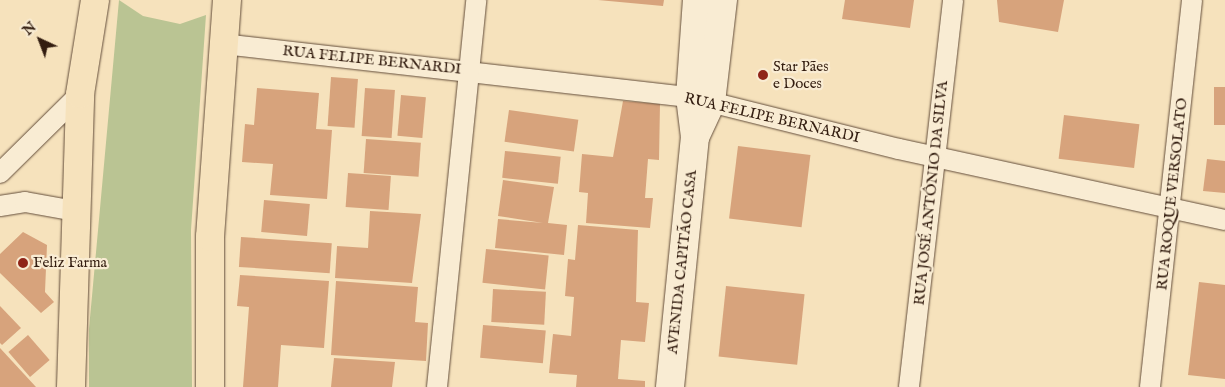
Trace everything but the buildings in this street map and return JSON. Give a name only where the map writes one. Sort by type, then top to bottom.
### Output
[{"type":"main road","points":[[71,387],[80,94],[95,0]]},
{"type":"main road","points":[[210,387],[210,237],[226,0]]},
{"type":"main road","name":"AVENIDA CAPITÃO CASA","points":[[697,0],[701,99]]},
{"type":"main road","name":"AVENIDA CAPITÃO CASA","points":[[670,387],[701,99],[723,0]]},
{"type":"street","points":[[437,387],[476,0]]},
{"type":"street","name":"RUA JOSÉ ANTÔNIO DA SILVA","points":[[910,387],[953,0]]},
{"type":"street","name":"RUA ROQUE VERSOLATO","points":[[1150,387],[1192,0]]},
{"type":"street","name":"RUA FELIPE BERNARDI","points":[[223,44],[469,70],[701,99],[1225,220]]},
{"type":"street","points":[[0,173],[80,94]]},
{"type":"street","points":[[0,206],[25,202],[75,211]]},
{"type":"green space","points":[[119,0],[143,16],[180,24],[206,15],[191,230],[192,387],[89,387],[89,329]]},
{"type":"place","name":"Star Pães e Doces","points":[[763,75]]},
{"type":"place","name":"Feliz Farma","points":[[23,263]]}]
